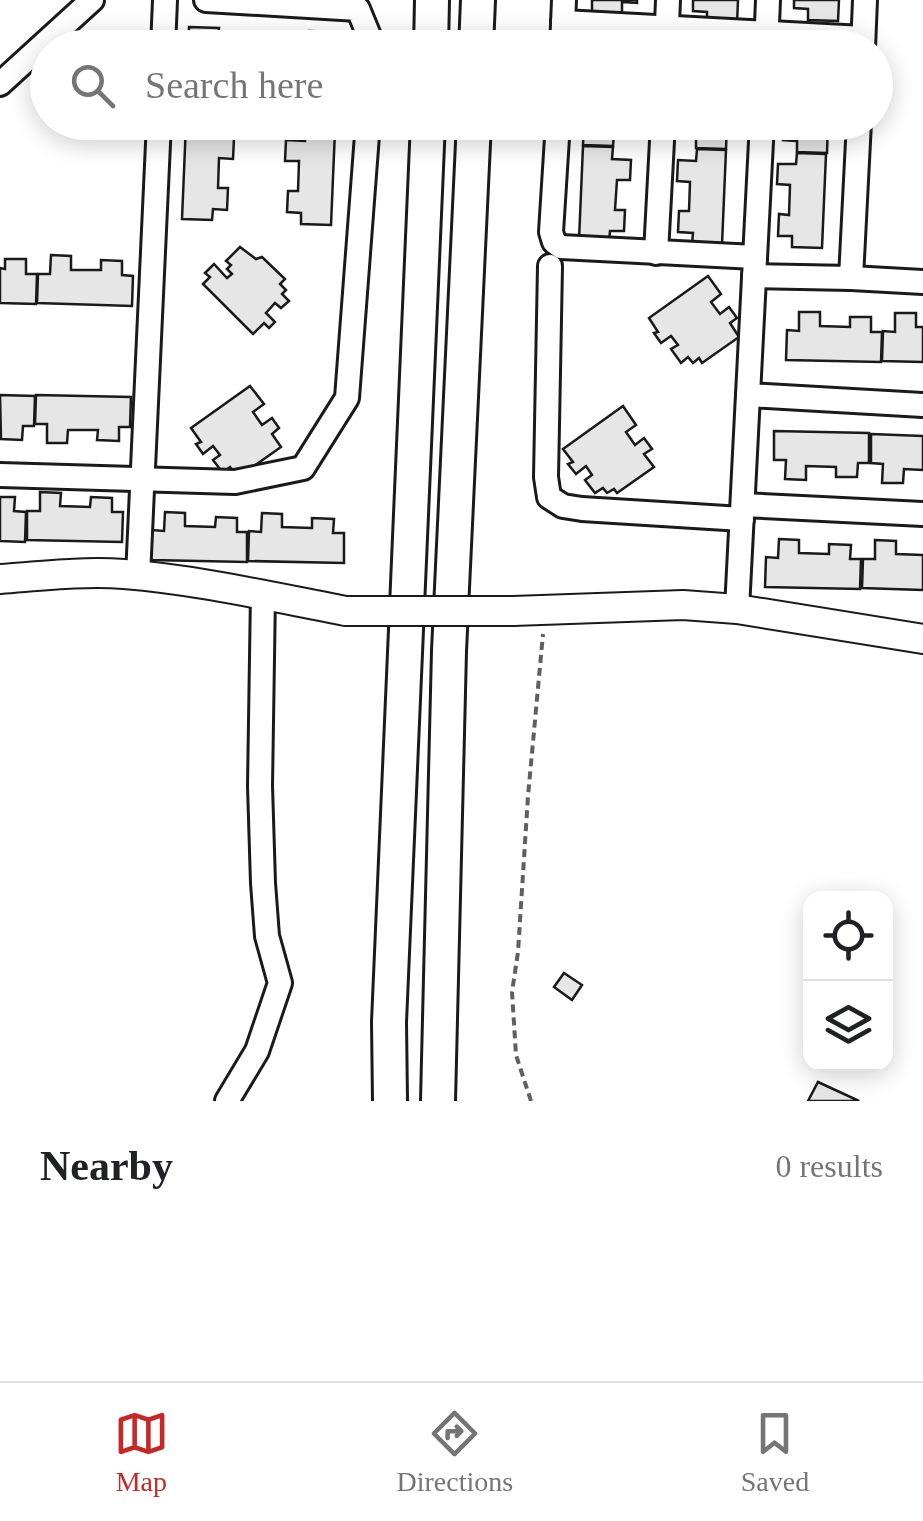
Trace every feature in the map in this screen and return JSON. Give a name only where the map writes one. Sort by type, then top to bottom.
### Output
[{"type":"highway","points":[[431,30],[432,0]]},
{"type":"highway","points":[[477,30],[478,0]]},
{"type":"highway","points":[[390,1101],[388,1022],[427,140]]},
{"type":"highway","points":[[438,1101],[449,651],[473,140]]},
{"type":"main road","points":[[0,579],[66,574],[138,576],[346,611],[684,605],[738,609],[923,639]]},
{"type":"street","points":[[59,30],[92,0]]},
{"type":"street","points":[[164,30],[165,0]]},
{"type":"street","points":[[206,0],[358,9],[367,30]]},
{"type":"street","points":[[666,30],[668,0]]},
{"type":"street","points":[[767,30],[768,0]]},
{"type":"street","points":[[864,30],[865,0]]},
{"type":"street","points":[[564,11],[636,30]]},
{"type":"street","points":[[0,84],[30,57]]},
{"type":"street","points":[[138,576],[158,140]]},
{"type":"street","points":[[0,475],[235,482],[303,468],[347,398],[367,140]]},
{"type":"street","points":[[557,140],[554,242],[561,247],[656,253],[850,278],[923,282]]},
{"type":"street","points":[[656,253],[661,140]]},
{"type":"street","points":[[738,609],[761,140]]},
{"type":"street","points":[[850,278],[857,140]]},
{"type":"street","points":[[550,266],[546,477],[549,498],[563,506],[582,509],[923,514]]},
{"type":"street","points":[[748,395],[923,406]]},
{"type":"street","points":[[227,1101],[257,1051],[280,983],[267,936],[262,883],[262,594]]},
{"type":"path","points":[[530,1101],[516,1055],[512,992],[546,610]]},
{"type":"building","points":[[592,0],[637,0],[637,3],[622,2],[622,13],[592,12]]},
{"type":"building","points":[[693,0],[738,0],[737,24],[707,23],[707,12],[693,11]]},
{"type":"building","points":[[794,0],[839,0],[838,21],[808,20],[808,9],[794,8]]},
{"type":"building","points":[[189,27],[219,28],[219,30]]},
{"type":"building","points":[[185,140],[234,140],[233,159],[219,158],[218,188],[228,188],[227,210],[213,209],[212,220],[182,219]]},
{"type":"building","points":[[286,140],[335,140],[331,225],[301,224],[301,213],[287,212],[288,191],[298,191],[299,161],[285,161]]},
{"type":"building","points":[[583,140],[614,140],[613,146],[583,145]]},
{"type":"building","points":[[696,140],[726,140],[726,149],[696,148]]},
{"type":"building","points":[[783,140],[827,140],[827,153],[797,152],[797,141]]},
{"type":"building","points":[[583,146],[613,147],[612,159],[631,160],[630,180],[617,180],[615,210],[625,210],[624,231],[610,231],[609,242],[579,240]]},
{"type":"building","points":[[697,149],[726,150],[722,245],[692,244],[693,233],[678,232],[679,211],[689,211],[690,182],[677,181],[678,160],[696,161]]},
{"type":"building","points":[[797,153],[826,154],[822,248],[792,247],[792,236],[778,236],[779,214],[789,215],[790,185],[777,184],[778,164],[796,164]]},
{"type":"building","points":[[240,247],[256,259],[262,257],[285,279],[280,284],[289,301],[281,308],[275,303],[266,313],[275,322],[269,328],[264,323],[253,334],[203,284],[210,277],[205,273],[214,264],[227,278],[232,274],[226,261]]},
{"type":"building","points":[[51,255],[71,256],[71,270],[101,270],[101,260],[122,261],[122,275],[133,276],[132,306],[37,303],[38,274],[50,274]]},
{"type":"building","points":[[5,259],[26,259],[26,274],[37,274],[36,304],[0,303],[0,268],[5,269]]},
{"type":"building","points":[[708,276],[721,294],[711,302],[720,314],[729,307],[737,318],[730,323],[739,337],[702,363],[699,358],[693,363],[688,357],[681,363],[671,349],[678,345],[671,336],[661,343],[649,318]]},
{"type":"building","points":[[799,312],[820,312],[820,326],[850,327],[850,317],[871,317],[871,332],[882,332],[881,362],[786,360],[787,330],[799,331]]},
{"type":"building","points":[[895,313],[916,313],[916,327],[923,327],[923,362],[882,361],[883,331],[895,332]]},
{"type":"building","points":[[250,386],[264,404],[253,412],[262,425],[272,418],[279,428],[272,434],[281,447],[244,473],[241,469],[235,473],[230,467],[223,473],[213,460],[220,455],[213,446],[203,454],[196,444],[201,442],[191,428]]},
{"type":"building","points":[[0,395],[35,396],[34,426],[23,426],[22,440],[1,439]]},
{"type":"building","points":[[36,395],[131,397],[130,427],[119,427],[119,441],[97,440],[98,430],[68,430],[67,443],[47,443],[47,424],[35,424]]},
{"type":"building","points":[[623,406],[636,425],[626,432],[635,445],[644,438],[652,449],[644,454],[654,467],[617,493],[614,489],[607,493],[603,488],[595,493],[585,480],[592,475],[586,466],[576,474],[563,449]]},
{"type":"building","points":[[774,431],[869,433],[869,463],[858,463],[857,477],[836,477],[836,467],[806,466],[806,480],[785,479],[786,460],[774,460]]},
{"type":"building","points":[[871,434],[923,436],[923,470],[904,469],[903,483],[882,483],[883,464],[871,463]]},
{"type":"building","points":[[40,492],[61,493],[60,506],[90,507],[91,497],[112,498],[112,512],[123,512],[122,542],[27,540],[27,511],[40,511]]},
{"type":"building","points":[[0,497],[15,497],[14,511],[26,512],[25,542],[0,541]]},
{"type":"building","points":[[165,512],[185,513],[185,526],[215,527],[216,517],[237,518],[237,532],[247,532],[247,562],[151,560],[152,530],[164,531]]},
{"type":"building","points":[[262,513],[282,514],[282,527],[312,528],[312,518],[334,519],[333,533],[344,533],[344,563],[248,561],[249,531],[261,532]]},
{"type":"building","points":[[779,539],[799,540],[799,553],[829,554],[829,544],[851,545],[850,559],[861,559],[860,589],[765,587],[766,557],[778,558]]},
{"type":"building","points":[[875,540],[896,541],[896,554],[923,555],[923,590],[862,588],[863,559],[875,559]]},
{"type":"building","points":[[564,973],[582,985],[572,1000],[554,987]]},
{"type":"building","points":[[818,1082],[859,1101],[808,1101]]}]
